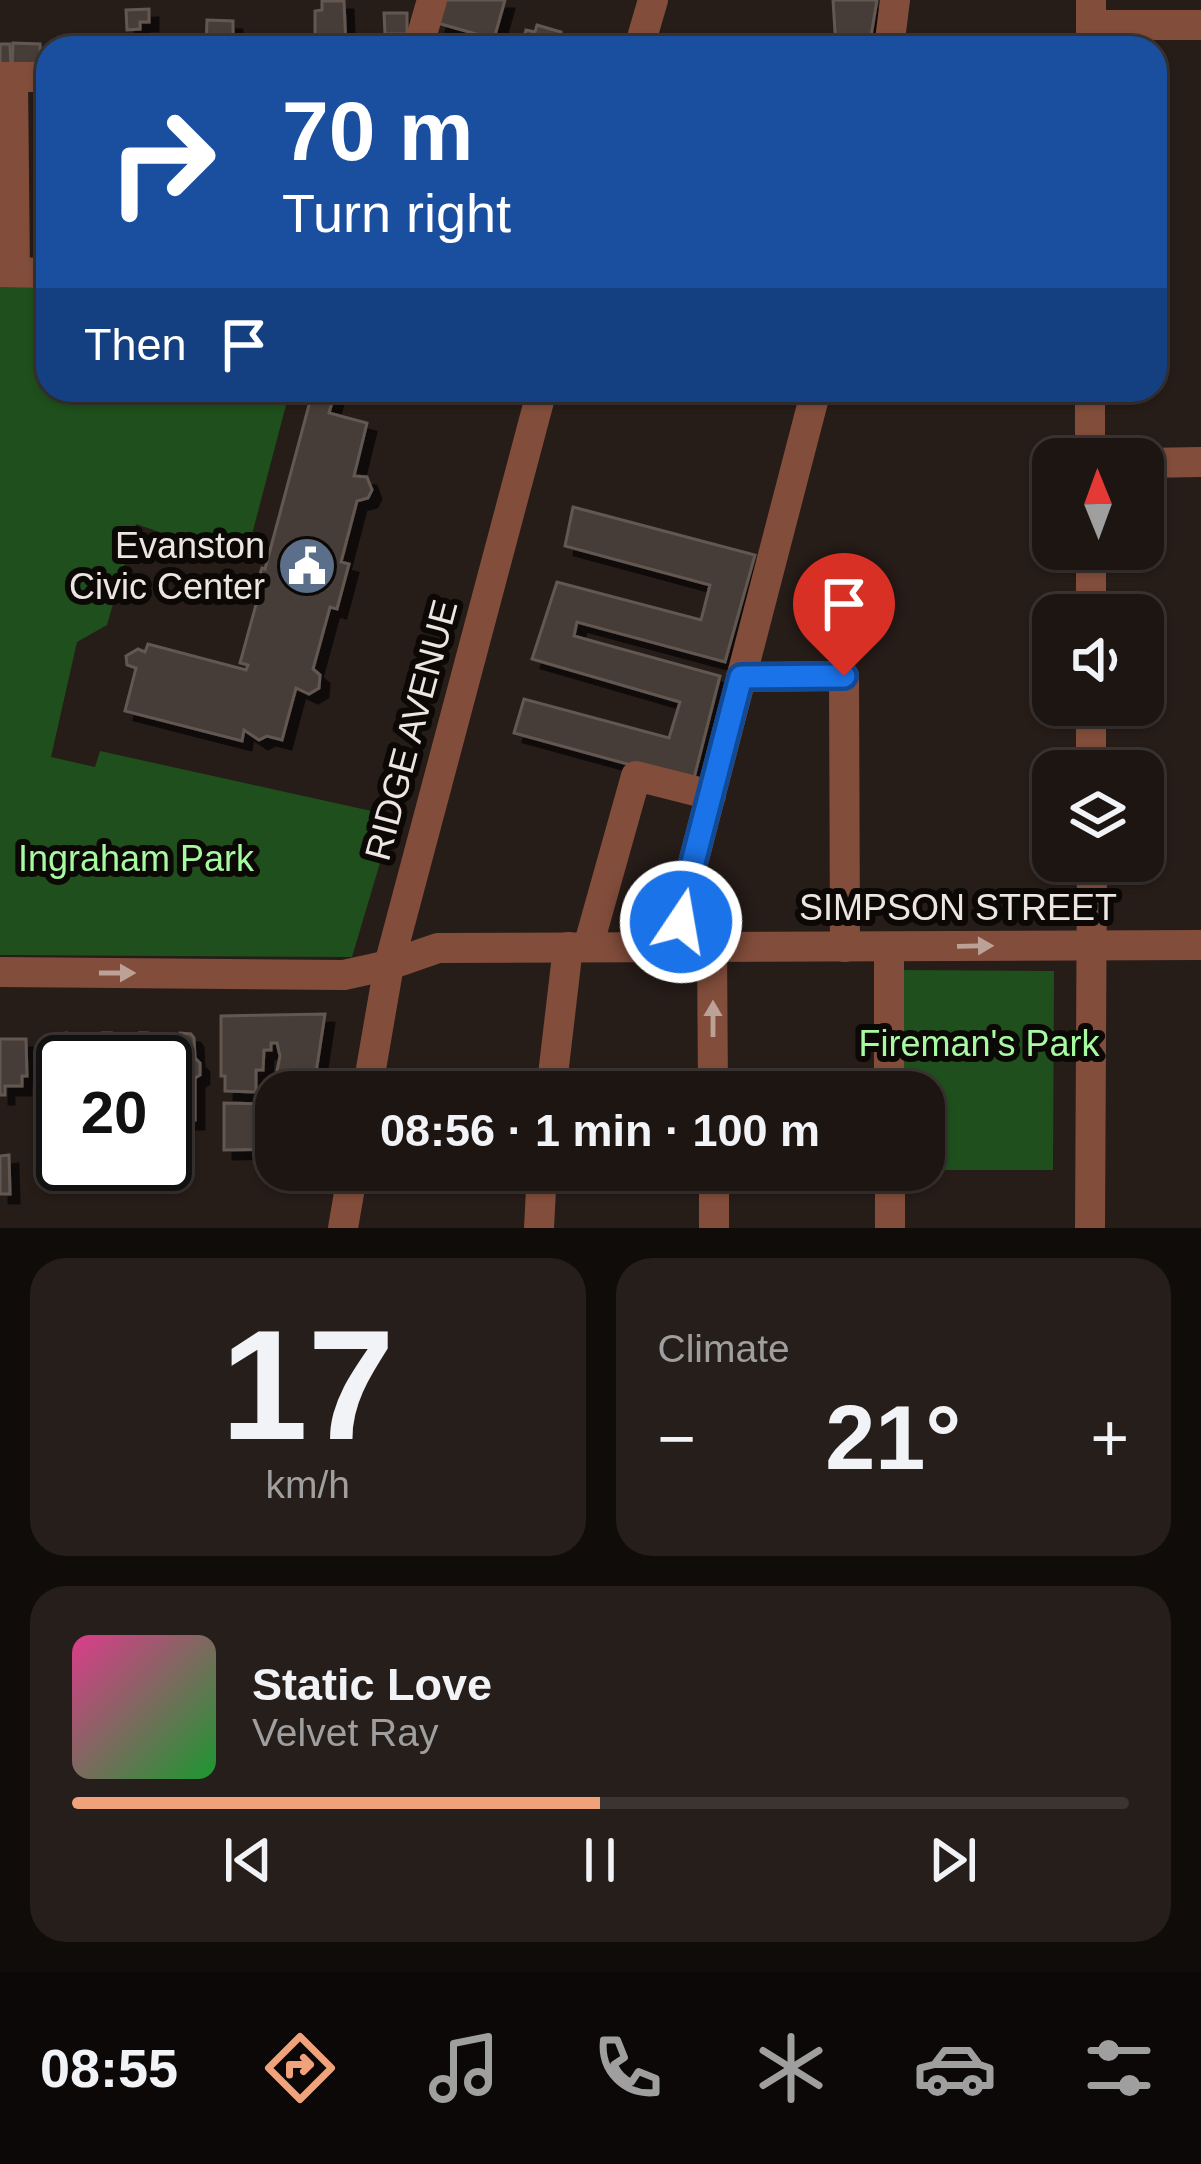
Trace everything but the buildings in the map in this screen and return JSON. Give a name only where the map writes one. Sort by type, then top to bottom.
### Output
[{"type":"street","points":[[422,36],[432,0]]},
{"type":"street","points":[[642,36],[653,0]]},
{"type":"street","points":[[890,36],[895,0]]},
{"type":"street","points":[[1091,24],[1201,25]]},
{"type":"street","points":[[6,77],[7,272]]},
{"type":"street","name":"RIDGE AVENUE","points":[[371,1071],[389,965],[539,402]]},
{"type":"street","points":[[680,946],[681,909],[813,402]]},
{"type":"street","points":[[1090,402],[1090,438]]},
{"type":"street","points":[[1164,463],[1201,462]]},
{"type":"street","points":[[741,677],[844,676],[845,947]]},
{"type":"street","points":[[555,1071],[578,947],[636,776],[711,795]]},
{"type":"street","points":[[1090,1228],[1092,882]]},
{"type":"street","name":"SIMPSON STREET","points":[[0,972],[344,975],[438,948],[1201,945]]},
{"type":"street","points":[[712,946],[713,1071]]},
{"type":"street","points":[[889,947],[889,1071]]},
{"type":"street","points":[[343,1228],[349,1191]]},
{"type":"street","points":[[539,1228],[541,1191]]},
{"type":"street","points":[[714,1191],[714,1228]]},
{"type":"street","points":[[890,1191],[890,1228]]},
{"type":"green space","name":"Ingraham Park","points":[[0,285],[36,285],[36,402],[287,402],[245,561],[136,524],[107,625],[77,642],[51,757],[95,767],[100,751],[394,816],[352,957],[0,955]]},
{"type":"green space","name":"Fireman's Park","points":[[896,970],[1054,971],[1053,1170],[945,1170],[945,1071],[897,1071]]},
{"type":"place","name":"Evanston Civic Center","points":[[307,566]]},
{"type":"route","points":[[681,922],[741,677],[844,676]]}]
